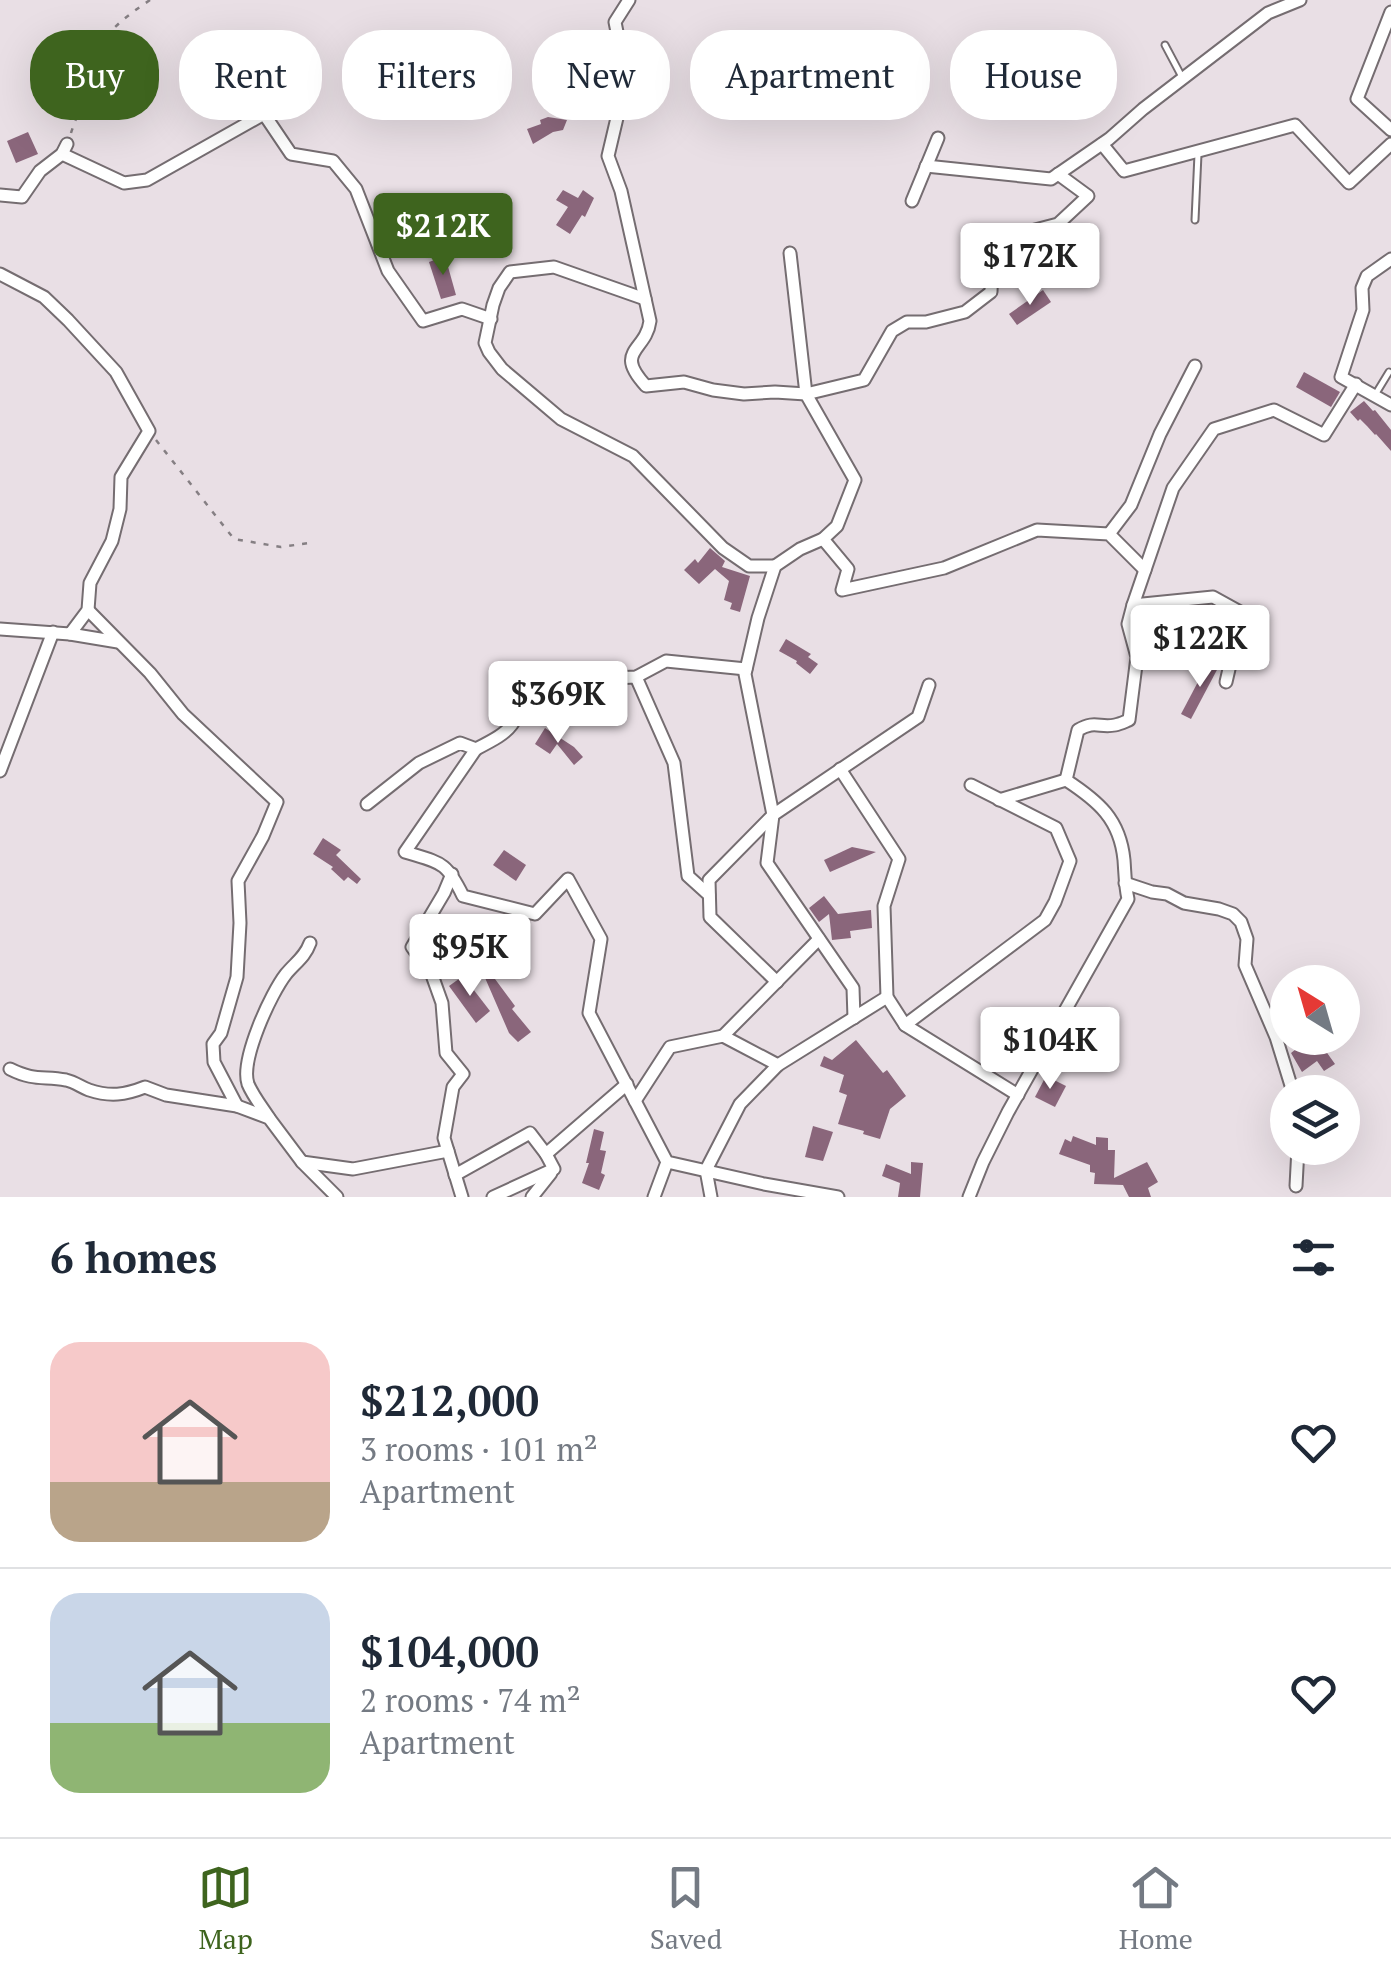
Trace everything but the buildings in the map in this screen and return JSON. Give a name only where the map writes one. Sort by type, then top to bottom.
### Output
[{"type":"street","points":[[629,0],[615,22],[629,68],[608,156],[621,191],[650,321],[631,361],[646,386],[684,382],[744,394],[806,394],[864,380],[892,331],[907,322],[926,322],[965,312],[991,292],[993,241],[1058,224],[1088,196],[1058,174]]},
{"type":"street","points":[[926,166],[1052,179],[1268,12],[1300,0]]},
{"type":"street","points":[[1391,12],[1357,98],[1391,130]]},
{"type":"street","points":[[0,195],[22,197],[40,171],[64,149],[124,183],[147,180],[264,114],[291,154],[333,161],[356,188],[388,271],[423,321],[462,309],[490,318]]},
{"type":"street","points":[[1102,144],[1124,171],[1295,125],[1349,183],[1391,144]]},
{"type":"street","points":[[912,201],[938,138]]},
{"type":"street","points":[[645,298],[554,268],[510,272],[499,288],[485,344],[502,369],[561,418],[633,456],[723,548],[749,566],[774,566],[838,526],[854,480],[806,394],[790,253]]},
{"type":"street","points":[[1391,259],[1367,276],[1362,288],[1363,310],[1341,377],[1391,404]]},
{"type":"street","points":[[0,274],[44,297],[68,320],[116,372],[149,431],[122,477],[112,542],[90,583],[88,610],[70,634]]},
{"type":"street","points":[[1109,534],[1130,505],[1195,366]]},
{"type":"street","points":[[1066,780],[1078,730],[1129,720],[1137,657],[1128,624],[1133,605],[1173,488],[1214,429],[1274,410],[1324,435],[1356,384]]},
{"type":"street","points":[[823,538],[848,569],[842,590],[944,568],[1036,530],[1109,534],[1145,570]]},
{"type":"street","points":[[774,566],[746,669],[773,815],[767,863],[853,988],[854,1018]]},
{"type":"street","points":[[1133,605],[1213,597],[1242,614],[1226,682]]},
{"type":"street","points":[[88,610],[183,714],[277,802],[238,880],[237,977],[221,1033],[212,1044],[214,1062],[236,1106]]},
{"type":"street","points":[[0,629],[118,642]]},
{"type":"street","points":[[0,771],[53,632]]},
{"type":"street","points":[[654,1197],[667,1162],[589,1014],[600,938],[568,880],[535,914],[462,896],[452,874],[442,864],[405,852],[476,749],[504,734],[512,723],[520,711],[520,682],[636,677],[666,662],[746,669]]},
{"type":"street","points":[[636,677],[674,763],[688,876],[709,896]]},
{"type":"street","points":[[776,982],[710,916],[708,880],[773,815],[918,716],[929,685]]},
{"type":"street","points":[[367,804],[419,763],[460,743],[476,749]]},
{"type":"street","points":[[840,770],[899,859],[884,906],[887,998],[906,1025],[1018,1096]]},
{"type":"street","points":[[969,1197],[1018,1096],[1128,899],[1124,856],[1114,823],[1097,800],[1066,780],[999,800]]},
{"type":"street","points":[[906,1025],[1045,920],[1070,862],[1056,828],[971,786]]},
{"type":"street","points":[[452,874],[412,947],[432,975],[442,1004],[446,1053],[463,1074],[453,1087],[444,1138],[462,1197]]},
{"type":"street","points":[[1124,883],[1167,894],[1184,903],[1219,909],[1241,922],[1247,939],[1245,965],[1288,1075]]},
{"type":"street","points":[[635,1101],[670,1047],[723,1036],[819,939]]},
{"type":"street","points":[[310,943],[306,955],[285,975],[251,1044],[246,1071],[248,1084],[269,1118],[302,1162],[337,1197]]},
{"type":"street","points":[[711,1197],[706,1170],[740,1104],[778,1065],[887,998]]},
{"type":"street","points":[[723,1036],[778,1065]]},
{"type":"street","points":[[10,1069],[30,1078],[70,1081],[92,1091],[120,1096],[145,1087],[166,1095],[236,1106],[269,1118]]},
{"type":"street","points":[[546,1154],[626,1084]]},
{"type":"street","points":[[456,1175],[530,1133],[554,1168]]},
{"type":"street","points":[[302,1162],[354,1170],[448,1150]]},
{"type":"street","points":[[667,1162],[838,1197]]},
{"type":"street","points":[[1296,1186],[1297,1165]]},
{"type":"street","points":[[493,1197],[554,1168]]},
{"type":"street","points":[[532,1197],[554,1168]]},
{"type":"lane","points":[[1165,44],[1183,79]]},
{"type":"lane","points":[[1195,220],[1198,151]]},
{"type":"lane","points":[[1375,395],[1389,372]]},
{"type":"path","points":[[64,149],[96,50],[107,34],[150,0]]},
{"type":"path","points":[[149,431],[234,539],[282,547],[309,543]]}]
